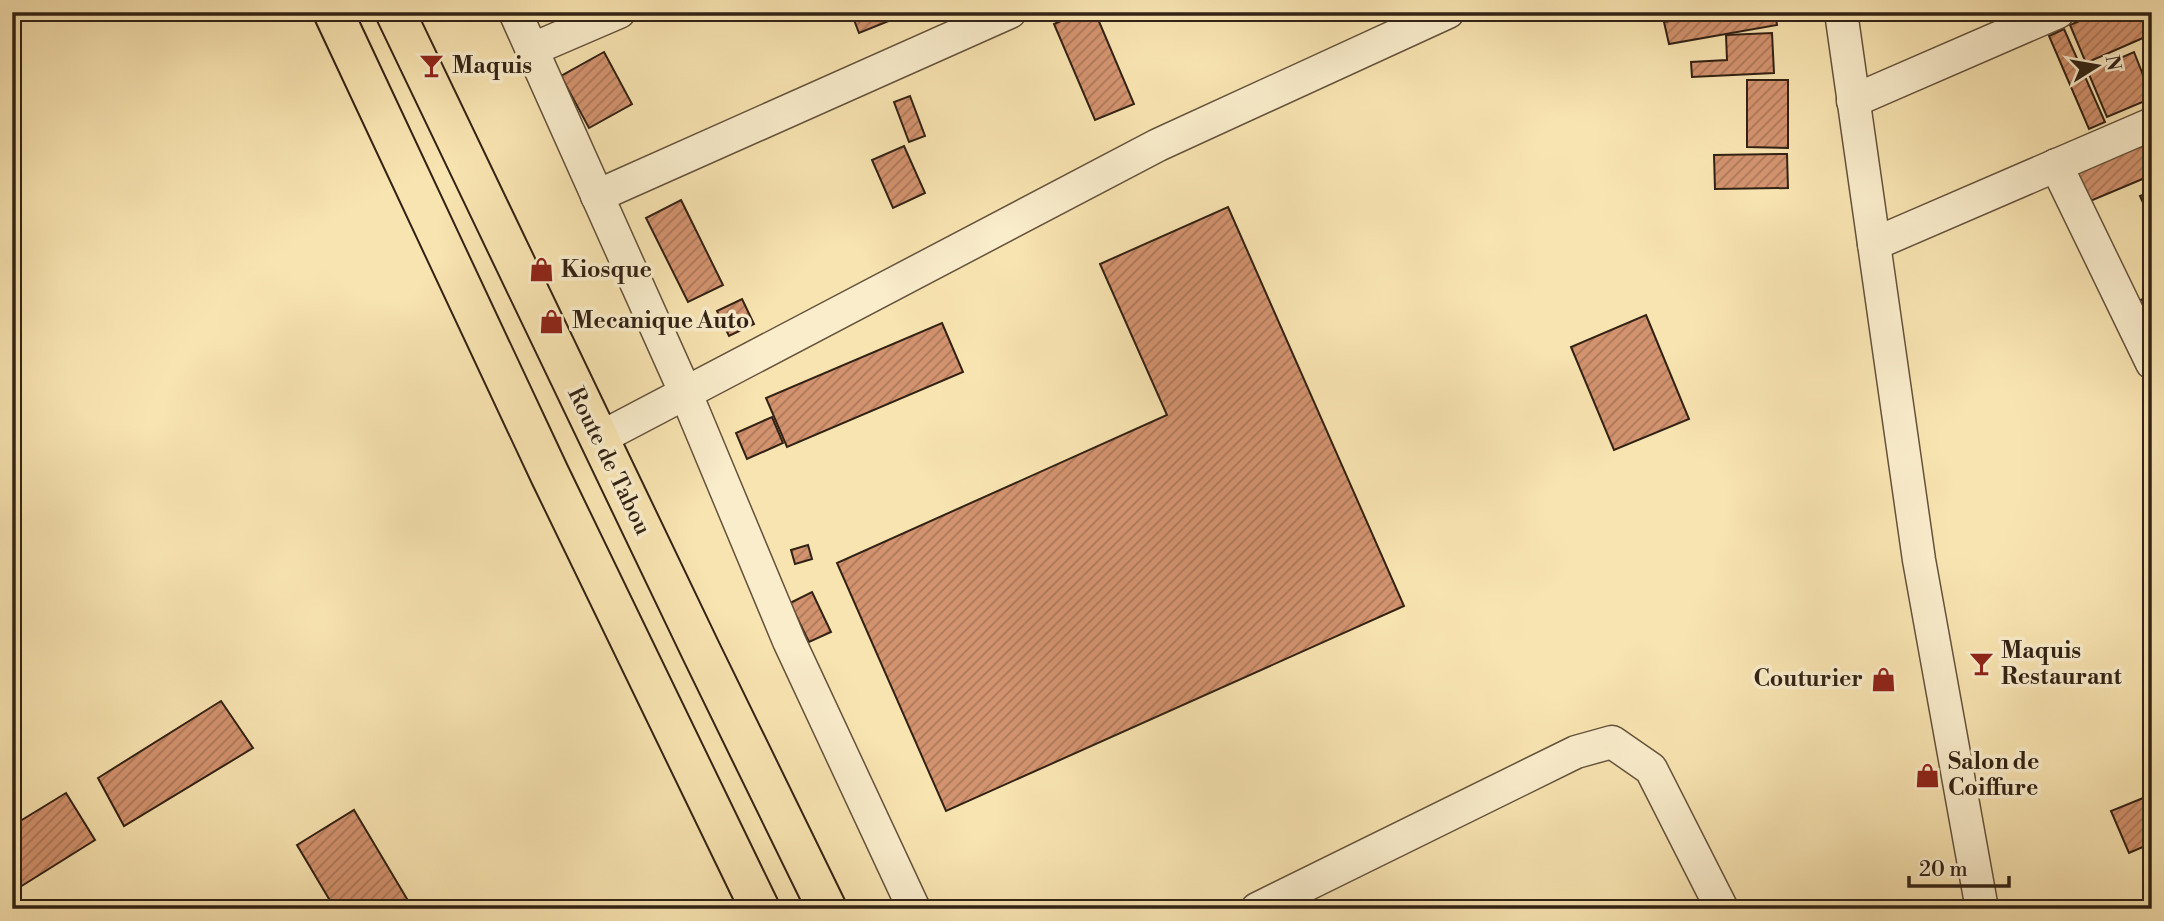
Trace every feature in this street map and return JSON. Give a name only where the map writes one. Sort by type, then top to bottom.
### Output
[{"type":"main road","points":[[333,12],[550,475],[761,909]]},
{"type":"main road","name":"Route de Tabou","points":[[395,12],[598,439],[827,909]]},
{"type":"street","points":[[514,12],[687,394],[789,641],[915,909]]},
{"type":"street","points":[[533,49],[619,12]]},
{"type":"street","points":[[597,196],[1010,12]]},
{"type":"street","points":[[598,439],[1158,145],[1448,12]]},
{"type":"street","points":[[1840,12],[1919,561],[1982,909]]},
{"type":"street","points":[[1853,101],[2058,12]]},
{"type":"street","points":[[1874,244],[2152,124]]},
{"type":"street","points":[[2056,165],[2152,363]]},
{"type":"street","points":[[1257,909],[1576,752],[1612,742],[1651,769],[1722,909]]},
{"type":"building","points":[[851,12],[911,12],[859,33]]},
{"type":"building","points":[[1081,12],[1095,12],[1134,104],[1095,120],[1054,24]]},
{"type":"building","points":[[1717,12],[1775,12],[1777,25],[1669,44],[1664,22]]},
{"type":"building","points":[[2100,12],[2152,12],[2152,34],[2086,63],[2070,25]]},
{"type":"building","points":[[2064,29],[2105,122],[2089,129],[2049,36]]},
{"type":"building","points":[[1772,33],[1774,73],[1692,77],[1691,62],[1727,60],[1726,35]]},
{"type":"building","points":[[604,52],[632,104],[589,128],[561,76]]},
{"type":"building","points":[[2134,52],[2152,98],[2107,117],[2088,72]]},
{"type":"building","points":[[1747,80],[1788,80],[1788,148],[1747,147]]},
{"type":"building","points":[[910,96],[925,136],[909,142],[894,102]]},
{"type":"building","points":[[2152,132],[2152,175],[2088,202],[2073,165]]},
{"type":"building","points":[[904,146],[925,193],[893,208],[872,160]]},
{"type":"building","points":[[1787,154],[1788,188],[1715,189],[1714,155]]},
{"type":"building","points":[[2152,191],[2152,214],[2149,216],[2140,196]]},
{"type":"building","points":[[681,200],[723,285],[688,302],[646,218]]},
{"type":"building","points":[[1228,207],[1404,606],[946,811],[837,563],[1167,415],[1100,264]]},
{"type":"building","points":[[2152,295],[2152,328],[2134,303]]},
{"type":"building","points":[[742,299],[754,324],[729,336],[717,311]]},
{"type":"building","points":[[1646,315],[1689,419],[1614,450],[1571,347]]},
{"type":"building","points":[[942,323],[963,372],[787,447],[766,398]]},
{"type":"building","points":[[772,417],[783,443],[747,459],[736,433]]},
{"type":"building","points":[[808,545],[812,559],[795,564],[791,550]]},
{"type":"building","points":[[812,592],[831,632],[809,642],[790,603]]},
{"type":"building","points":[[221,701],[253,748],[124,826],[98,778]]},
{"type":"building","points":[[66,793],[95,840],[12,892],[12,826]]},
{"type":"building","points":[[2143,798],[2152,818],[2152,843],[2129,853],[2111,811]]},
{"type":"building","points":[[354,810],[413,909],[335,909],[297,845]]},
{"type":"place","name":"Maquis","points":[[432,66]]},
{"type":"place","name":"Kiosque","points":[[541,270]]},
{"type":"place","name":"Mecanique Auto","points":[[552,321]]},
{"type":"place","name":"Maquis Restaurant","points":[[1981,664]]},
{"type":"place","name":"Couturier","points":[[1883,679]]},
{"type":"place","name":"Salon de Coiffure","points":[[1928,775]]}]
